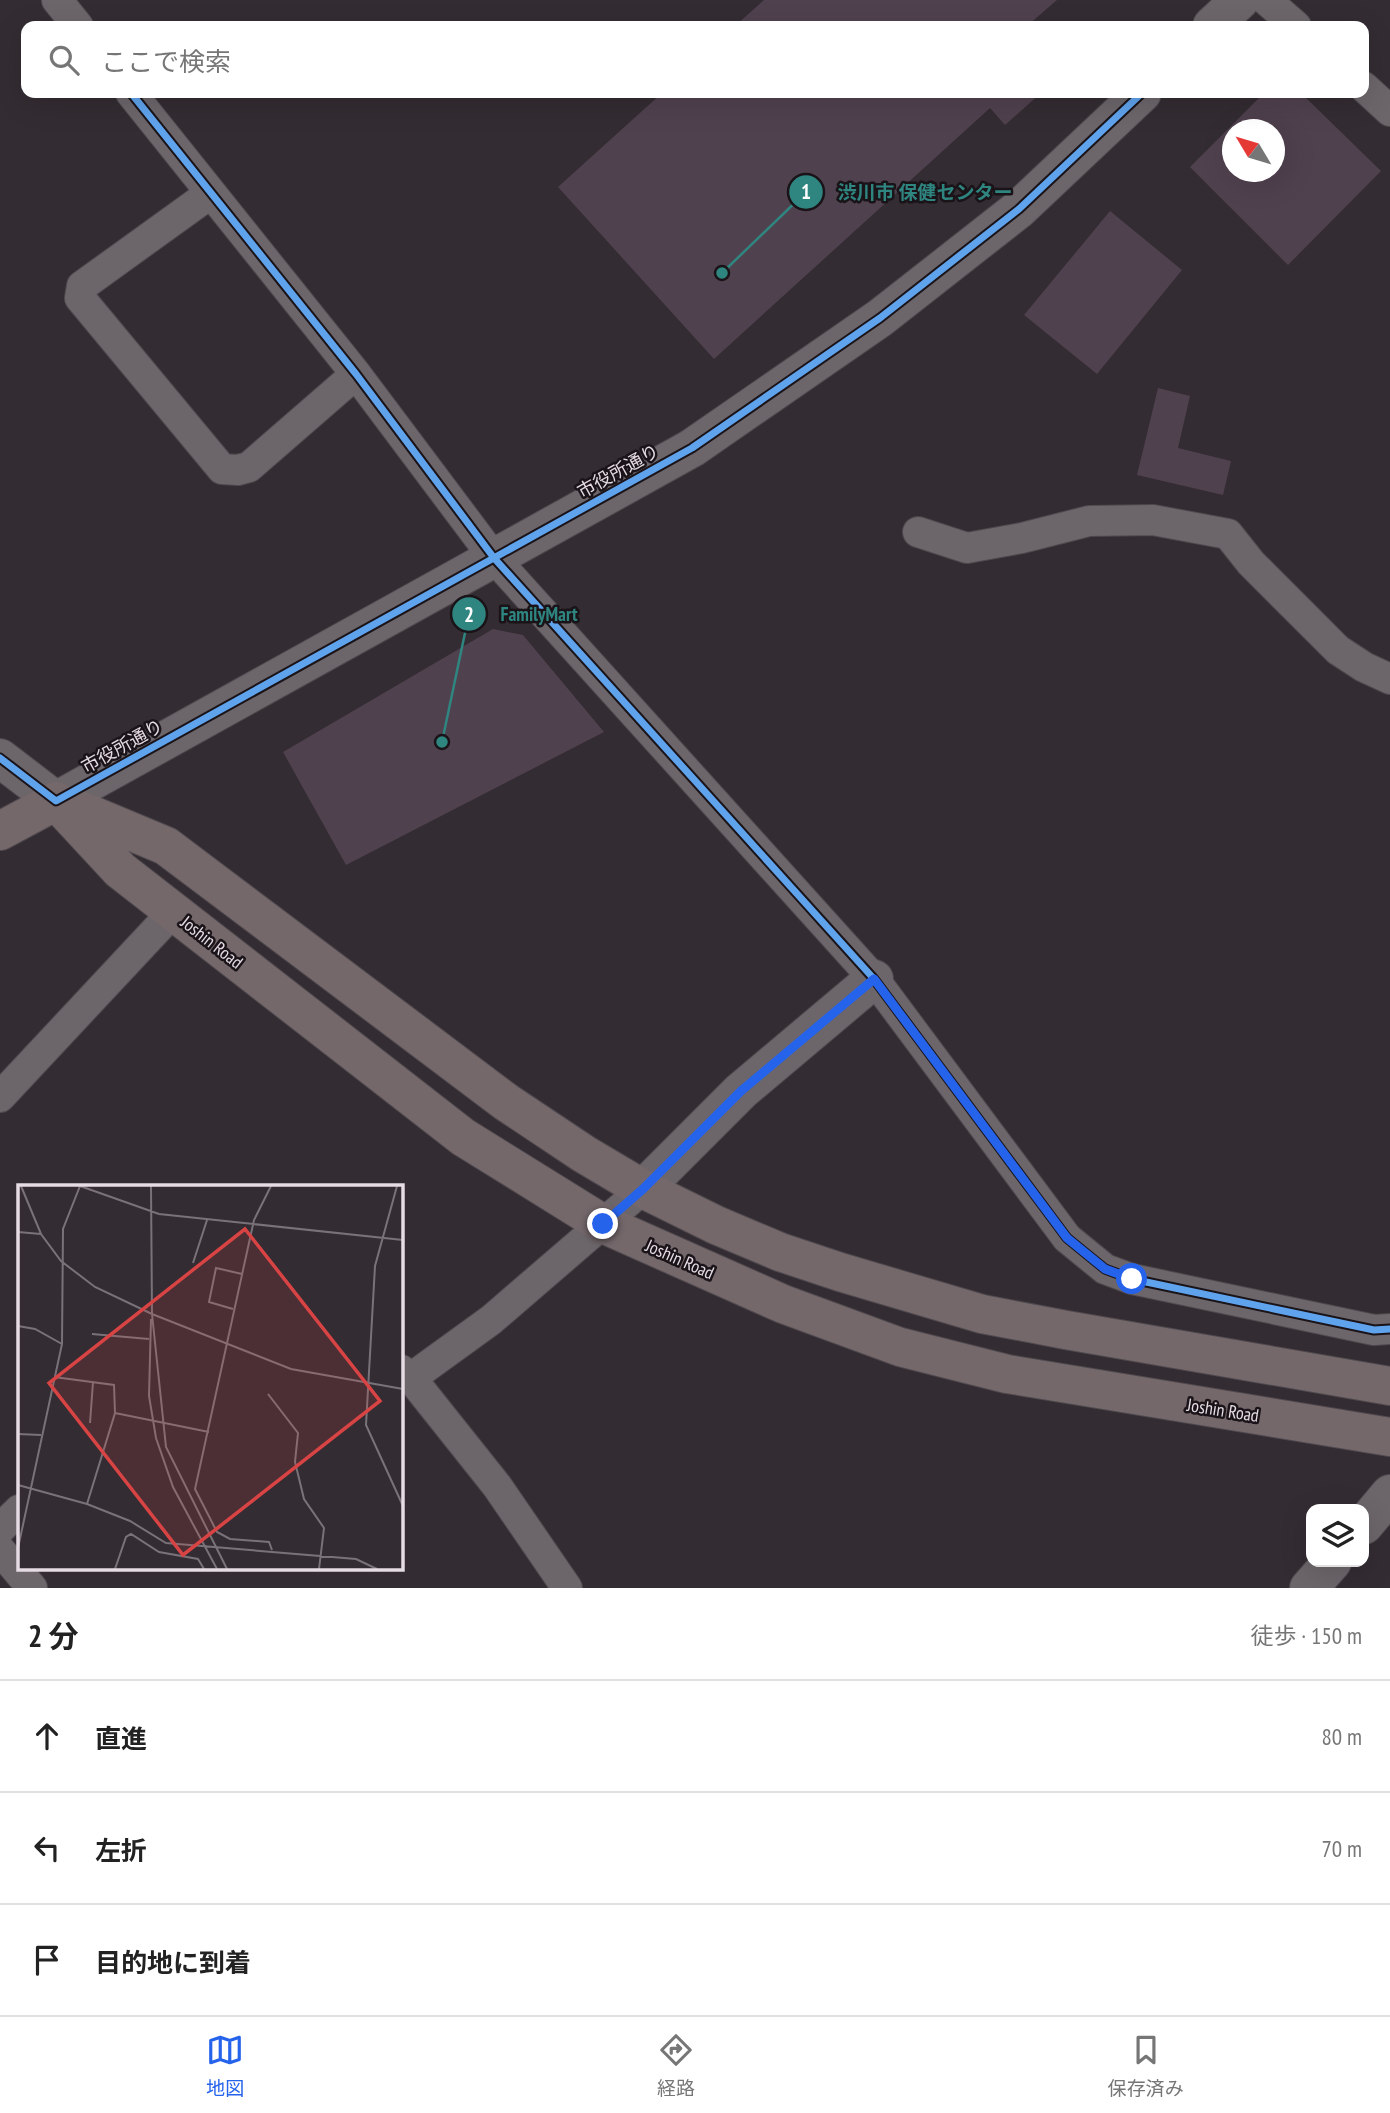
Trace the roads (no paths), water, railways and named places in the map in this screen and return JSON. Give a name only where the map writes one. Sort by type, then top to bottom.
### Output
[{"type":"highway","points":[[0,831],[56,801],[166,846],[506,1102],[584,1154],[643,1189],[716,1225],[780,1252],[982,1314],[1390,1386]]},
{"type":"highway","name":"Joshin Road","points":[[56,801],[120,870],[463,1138],[603,1224],[771,1299],[900,1347],[1007,1374],[1390,1437]]},
{"type":"street","points":[[57,0],[74,21]]},
{"type":"street","points":[[1217,21],[1240,0]]},
{"type":"street","points":[[1266,0],[1290,21]]},
{"type":"street","points":[[1369,92],[1390,111]]},
{"type":"street","points":[[135,98],[356,374],[494,558],[874,979],[1067,1238],[1105,1269],[1132,1279],[1374,1331],[1390,1329]]},
{"type":"street","name":"市役所通り","points":[[56,801],[692,448],[880,318],[1019,209],[1137,98]]},
{"type":"street","points":[[211,193],[82,286],[80,298],[222,469],[239,470],[249,467],[356,374]]},
{"type":"street","points":[[918,532],[967,548],[1022,538],[1089,521],[1153,520],[1228,534],[1251,563],[1338,650],[1364,667],[1390,678]]},
{"type":"street","points":[[0,758],[56,801]]},
{"type":"street","points":[[0,1097],[173,912]]},
{"type":"street","points":[[567,1588],[497,1486],[406,1374],[491,1320],[643,1189],[741,1091],[874,979]]},
{"type":"street","points":[[1369,1519],[1390,1494]]},
{"type":"street","points":[[0,1529],[18,1511]]},
{"type":"street","points":[[0,1550],[32,1588]]},
{"type":"street","points":[[1309,1588],[1328,1567]]},
{"type":"place","name":"渋川市 保健センター","points":[[722,273]]},
{"type":"place","name":"FamilyMart","points":[[442,742]]}]
